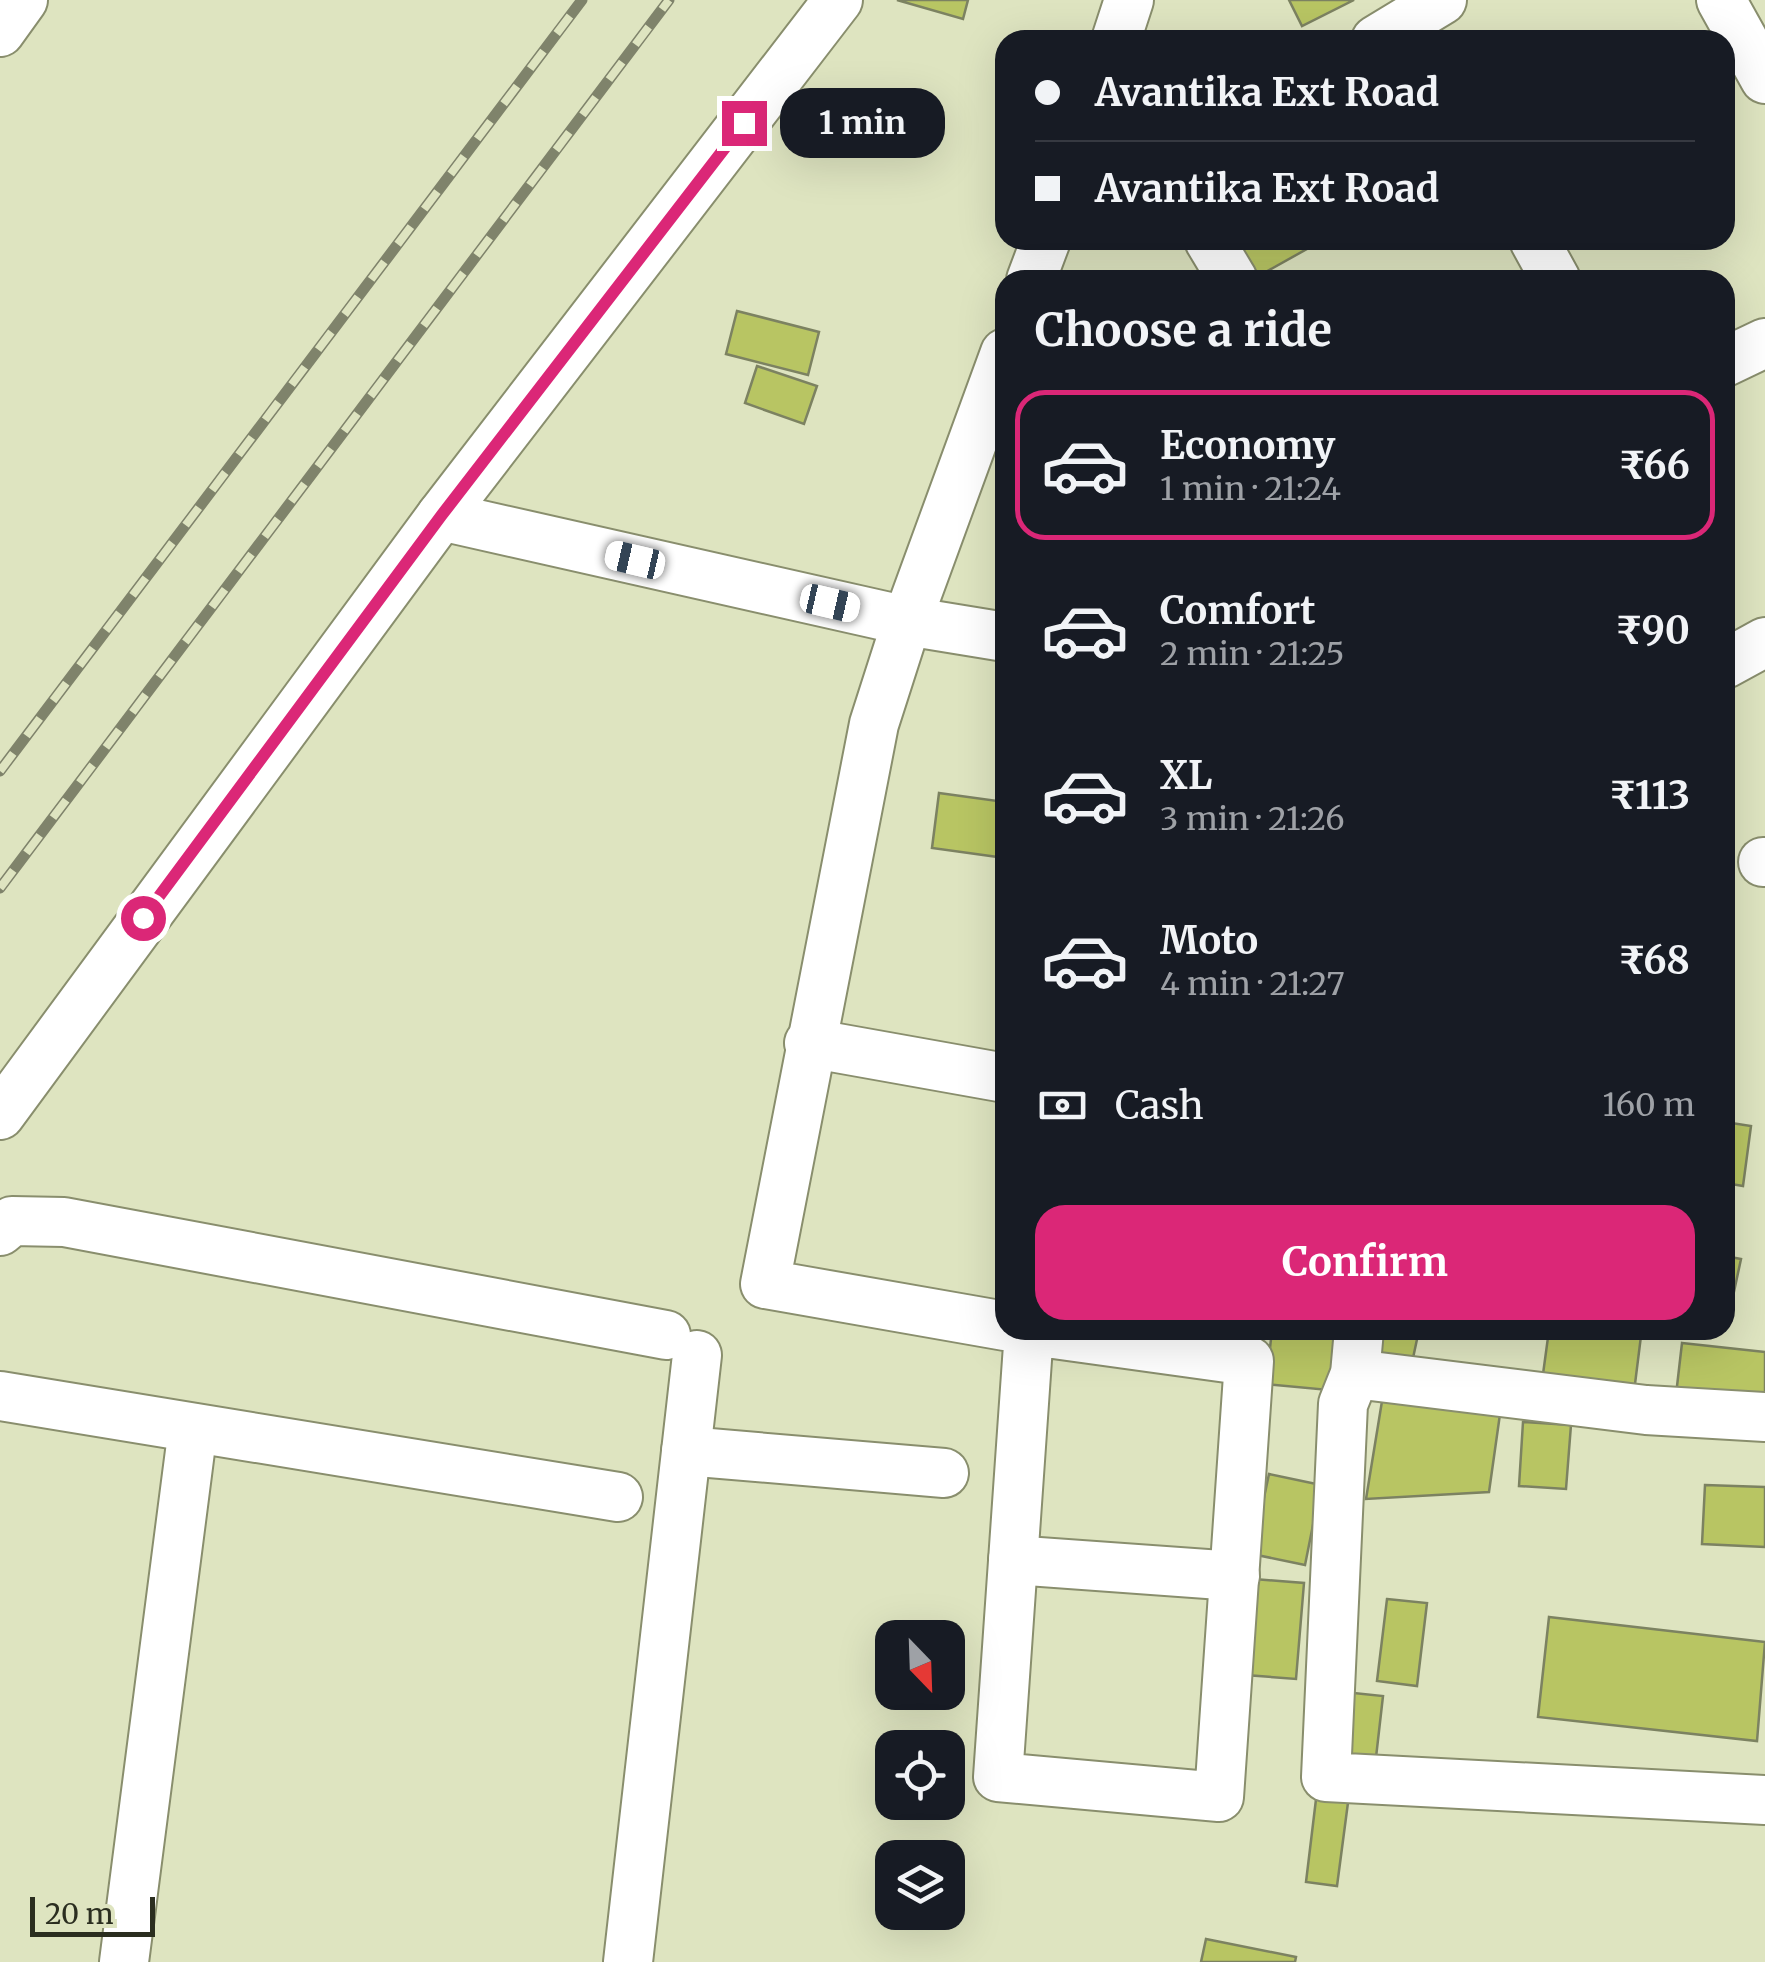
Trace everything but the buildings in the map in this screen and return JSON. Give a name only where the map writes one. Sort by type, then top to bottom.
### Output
[{"type":"street","points":[[0,32],[23,0]]},
{"type":"street","points":[[0,1114],[441,516],[838,0]]},
{"type":"street","points":[[1119,30],[1129,0]]},
{"type":"street","points":[[1721,0],[1765,79]]},
{"type":"street","points":[[1735,357],[1765,343]]},
{"type":"street","points":[[995,380],[907,621],[874,724],[765,1284],[995,1324]]},
{"type":"street","points":[[441,516],[907,621],[995,635]]},
{"type":"street","points":[[1735,658],[1765,642]]},
{"type":"street","points":[[809,1043],[995,1076]]},
{"type":"street","points":[[0,1231],[12,1220],[64,1222],[682,1345],[686,1451],[628,1962]]},
{"type":"street","points":[[1026,1340],[998,1778],[1219,1797],[1249,1361],[1099,1340]]},
{"type":"street","points":[[1765,1416],[1646,1410],[1357,1352],[1343,1404],[1326,1777],[1765,1800]]},
{"type":"street","points":[[0,1396],[618,1497]]},
{"type":"street","points":[[124,1962],[193,1428]]},
{"type":"street","points":[[686,1451],[944,1473]]},
{"type":"street","points":[[1013,1560],[1234,1576]]},
{"type":"railway","points":[[0,771],[582,0]]},
{"type":"railway","points":[[0,888],[669,0]]},
{"type":"route","points":[[143,918],[441,516],[744,123]]}]
